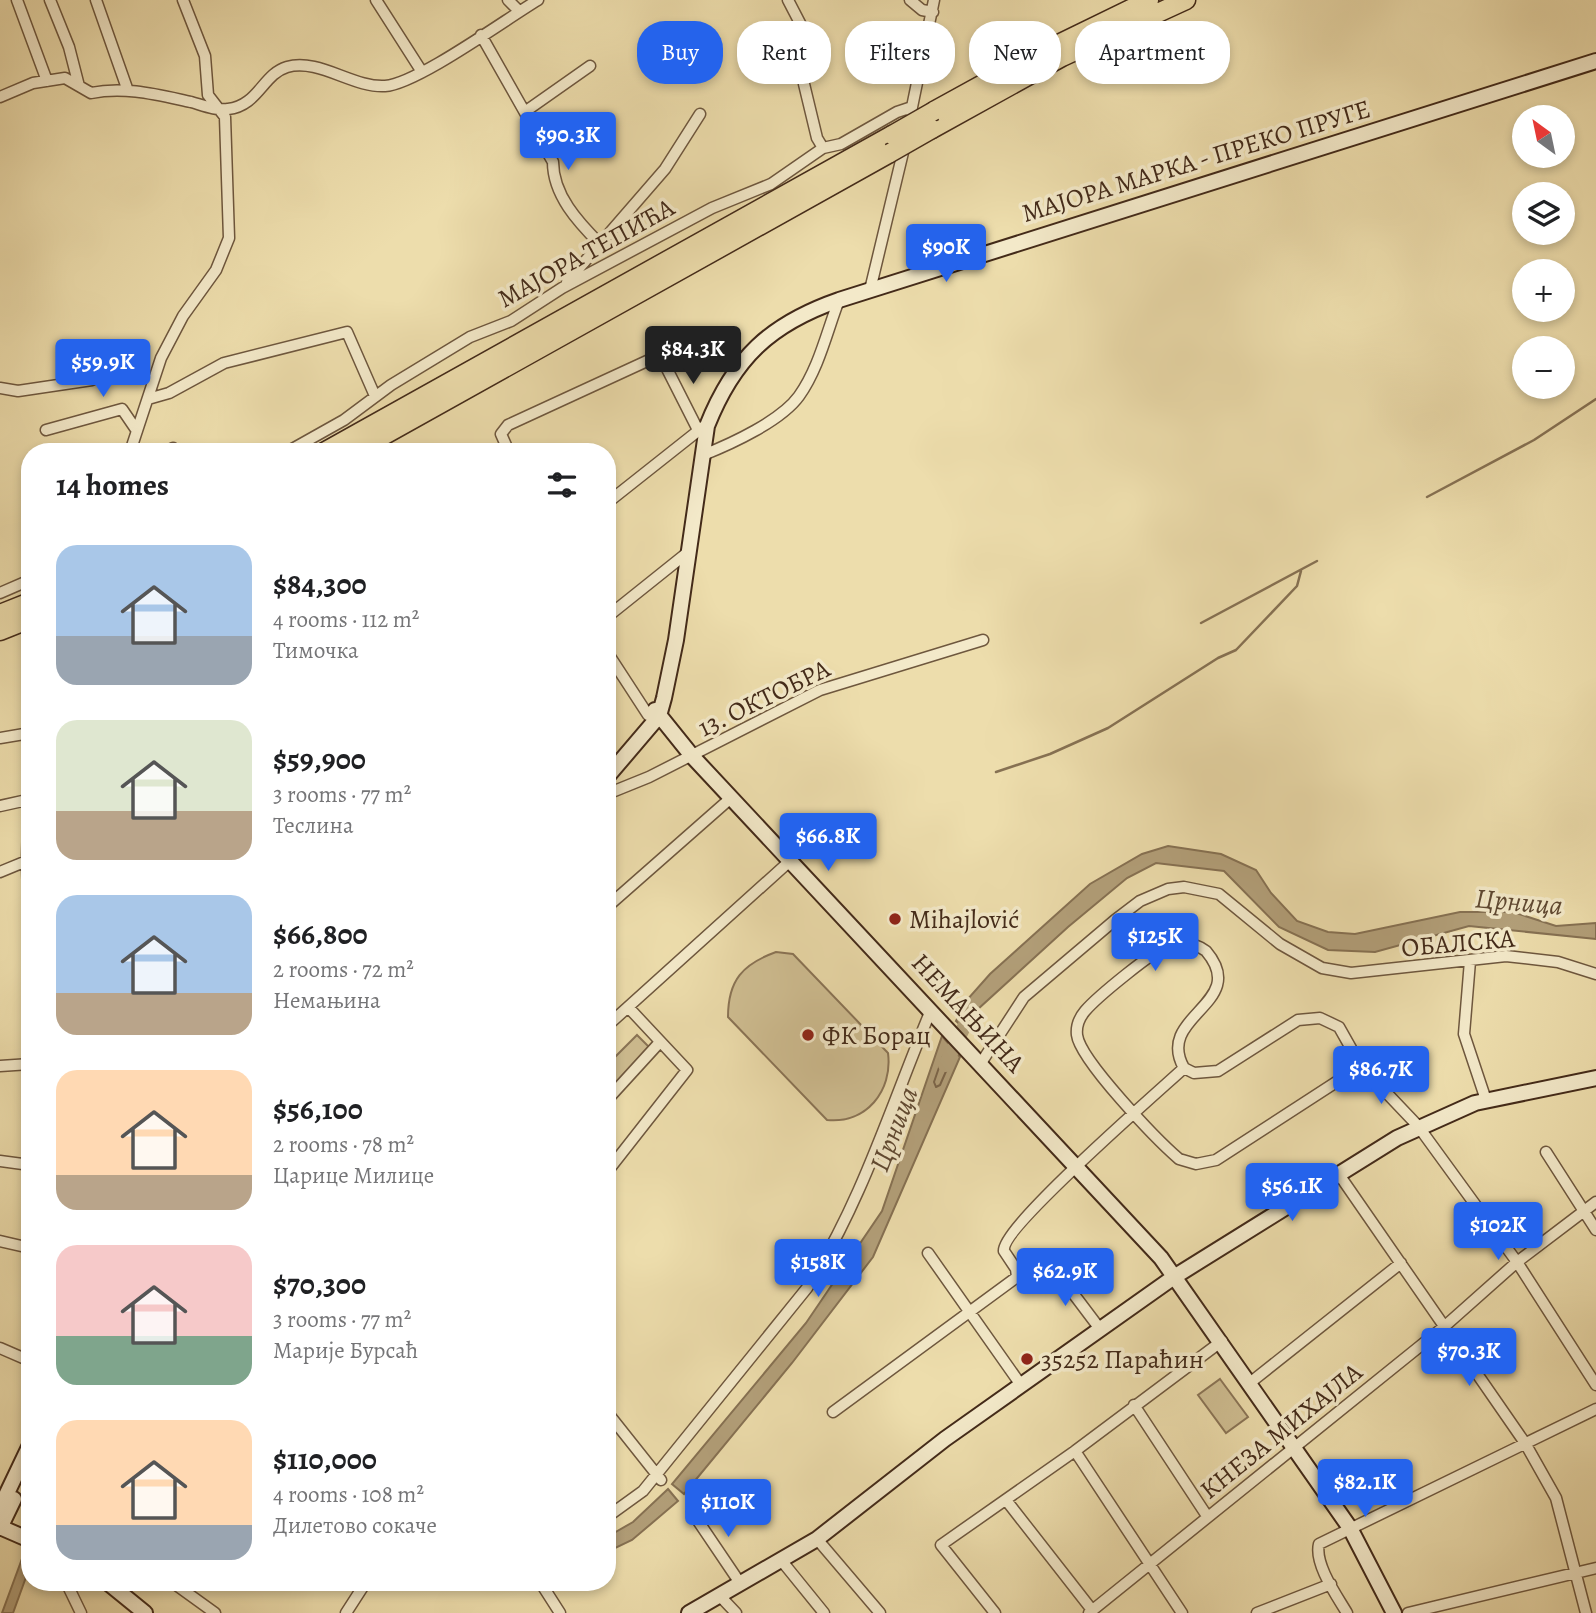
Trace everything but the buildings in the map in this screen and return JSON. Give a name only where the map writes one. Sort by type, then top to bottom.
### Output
[{"type":"highway","points":[[370,443],[933,120],[1034,56],[1149,0]]},
{"type":"highway","points":[[933,120],[1186,0]]},
{"type":"highway","points":[[341,443],[891,144]]},
{"type":"highway","points":[[0,614],[21,606]]},
{"type":"highway","points":[[0,631],[21,623]]},
{"type":"street","points":[[17,0],[47,80]]},
{"type":"street","points":[[50,0],[69,47],[79,86]]},
{"type":"street","points":[[96,0],[128,91]]},
{"type":"street","points":[[133,443],[160,358],[183,316],[216,270],[229,238],[225,117],[208,95],[205,56],[183,0]]},
{"type":"street","points":[[376,0],[422,72]]},
{"type":"street","points":[[508,0],[519,11]]},
{"type":"street","points":[[0,97],[47,80],[65,78],[91,93],[111,89],[128,91],[228,110],[247,103],[273,75],[284,68],[299,65],[387,86],[422,72],[538,0]]},
{"type":"street","points":[[788,0],[801,25],[804,84],[817,138],[823,148]]},
{"type":"street","points":[[910,0],[922,10],[933,12]]},
{"type":"street","points":[[870,290],[890,217],[934,0]]},
{"type":"street","points":[[481,35],[553,162],[554,180],[575,219],[600,244]]},
{"type":"street","name":"МАЈОРА МАРКА - ПРЕКО ПРУГЕ","points":[[651,712],[676,640],[703,455],[702,428],[729,381],[754,348],[780,326],[839,300],[1596,61]]},
{"type":"street","points":[[526,111],[590,66]]},
{"type":"street","name":"МАЈОРА ТЕПИЋА","points":[[303,443],[344,420],[375,397],[470,337],[511,321],[562,288],[712,208],[771,184],[823,148],[841,144],[897,112],[912,107]]},
{"type":"street","points":[[562,288],[665,169],[700,114]]},
{"type":"street","points":[[703,455],[730,445],[797,399],[816,363],[839,300]]},
{"type":"street","points":[[148,399],[169,394],[224,363],[347,332],[375,397]]},
{"type":"street","points":[[505,443],[501,434],[508,425],[660,355],[702,428],[616,496]]},
{"type":"street","points":[[0,388],[18,391],[92,380]]},
{"type":"street","points":[[46,430],[122,409],[137,431]]},
{"type":"street","points":[[616,610],[687,553]]},
{"type":"street","points":[[0,593],[21,584]]},
{"type":"street","name":"13. ОКТОБРА","points":[[616,790],[692,756],[820,690],[983,640]]},
{"type":"street","points":[[616,664],[651,712]]},
{"type":"street","points":[[616,754],[651,712]]},
{"type":"street","points":[[616,764],[651,712]]},
{"type":"street","name":"НЕМАЊИНА","points":[[651,712],[1149,1245],[1222,1341],[1350,1528],[1394,1613]]},
{"type":"street","points":[[0,738],[21,734]]},
{"type":"street","points":[[616,899],[732,797]]},
{"type":"street","points":[[0,806],[21,801]]},
{"type":"street","points":[[616,1018],[791,860]]},
{"type":"street","points":[[0,872],[21,864]]},
{"type":"street","name":"ОБАЛСКА","points":[[979,1061],[1024,997],[1140,901],[1168,889],[1192,888],[1220,894],[1280,944],[1322,968],[1351,973],[1506,956],[1558,962],[1596,975]]},
{"type":"street","points":[[1361,1066],[1227,1153],[1205,1164],[1187,1163],[1179,1159],[1085,1057],[1076,1033],[1078,1022],[1095,1001],[1154,954],[1168,945],[1180,943],[1206,951],[1217,969],[1218,980],[1206,1006],[1179,1033],[1176,1046],[1184,1068],[1194,1073],[1218,1071],[1298,1020],[1320,1018],[1339,1027],[1361,1066],[1418,1126],[1517,1262],[1596,1385]]},
{"type":"street","points":[[1470,961],[1464,1034],[1486,1100]]},
{"type":"street","points":[[616,1161],[687,1073],[686,1067],[628,1007]]},
{"type":"street","points":[[616,1510],[659,1477],[742,1373],[807,1287],[829,1253],[934,1013]]},
{"type":"street","points":[[616,1090],[660,1042]]},
{"type":"street","points":[[0,1066],[21,1065]]},
{"type":"street","points":[[833,1412],[1017,1277],[1003,1245],[1076,1167],[1184,1068]]},
{"type":"street","points":[[689,1613],[817,1539],[945,1439],[1174,1276],[1338,1173],[1418,1126],[1486,1100],[1596,1078]]},
{"type":"street","points":[[1546,1152],[1596,1230]]},
{"type":"street","points":[[0,1161],[21,1164]]},
{"type":"street","points":[[1338,1173],[1525,1443],[1556,1498],[1586,1613]]},
{"type":"street","name":"КНЕЗА МИХАЈЛА","points":[[1091,1612],[1445,1326],[1517,1262],[1596,1202]]},
{"type":"street","points":[[0,1241],[21,1246]]},
{"type":"street","points":[[928,1253],[1021,1385]]},
{"type":"street","points":[[1251,1382],[1401,1263]]},
{"type":"street","points":[[1054,1268],[1100,1329]]},
{"type":"street","points":[[995,1613],[941,1545],[1075,1451],[1222,1341]]},
{"type":"street","points":[[0,1348],[21,1357]]},
{"type":"street","points":[[1134,1405],[1208,1517]]},
{"type":"street","points":[[1347,1613],[1317,1551],[1319,1544],[1596,1409]]},
{"type":"street","points":[[616,1423],[659,1477]]},
{"type":"street","points":[[1075,1451],[1182,1613]]},
{"type":"street","points":[[7,1526],[3,1496],[21,1462]]},
{"type":"street","points":[[7,1526],[21,1489]]},
{"type":"street","points":[[1006,1500],[1091,1612]]},
{"type":"street","points":[[692,1512],[740,1583]]},
{"type":"street","points":[[817,1539],[880,1613]]},
{"type":"street","points":[[781,1560],[824,1613]]},
{"type":"street","points":[[1408,1613],[1596,1567]]},
{"type":"street","points":[[1257,1613],[1331,1584]]},
{"type":"street","points":[[70,1591],[80,1613]]},
{"type":"street","points":[[118,1591],[145,1613]]},
{"type":"street","points":[[184,1591],[215,1613]]},
{"type":"street","points":[[346,1613],[360,1591]]},
{"type":"street","points":[[546,1591],[560,1613]]},
{"type":"street","points":[[719,1595],[736,1613]]},
{"type":"shaded area","name":"ФК Борац","points":[[776,952],[793,954],[888,1053],[886,1080],[881,1092],[865,1111],[854,1117],[827,1120],[728,1017],[734,983],[746,968]]},
{"type":"shaded area","points":[[637,1035],[650,1048],[616,1085],[616,1056]]},
{"type":"shaded area","points":[[1220,1379],[1248,1417],[1226,1433],[1198,1395]]},
{"type":"water","points":[[1168,846],[1221,854],[1256,870],[1271,893],[1297,921],[1328,932],[1355,934],[1460,912],[1513,912],[1556,926],[1596,923],[1596,939],[1469,926],[1375,952],[1328,950],[1279,927],[1224,871],[1156,863],[1127,878],[1068,927],[977,1010],[966,1030],[956,1021],[966,1001],[990,974],[1090,884],[1142,854]]},
{"type":"water","points":[[942,1036],[960,1057],[873,1257],[792,1363],[684,1494],[672,1484],[806,1323],[882,1211]]},
{"type":"water","points":[[668,1489],[678,1501],[632,1540],[616,1548],[616,1532],[633,1522]]},
{"type":"water","points":[[21,1561],[21,1591],[13,1613],[2,1613]]},
{"type":"waterway","points":[[1427,497],[1534,440],[1596,399]]},
{"type":"waterway","points":[[1201,623],[1317,561]]},
{"type":"waterway","points":[[996,772],[1050,754],[1108,728],[1218,658],[1236,650],[1297,586],[1301,571]]},
{"type":"waterway","name":"Црница","points":[[945,1065],[972,1011]]},
{"type":"place","name":"Mihajlović","points":[[895,919]]},
{"type":"place","name":"ФК Борац","points":[[808,1035]]},
{"type":"place","name":"35252 Параћин","points":[[1027,1359]]}]
